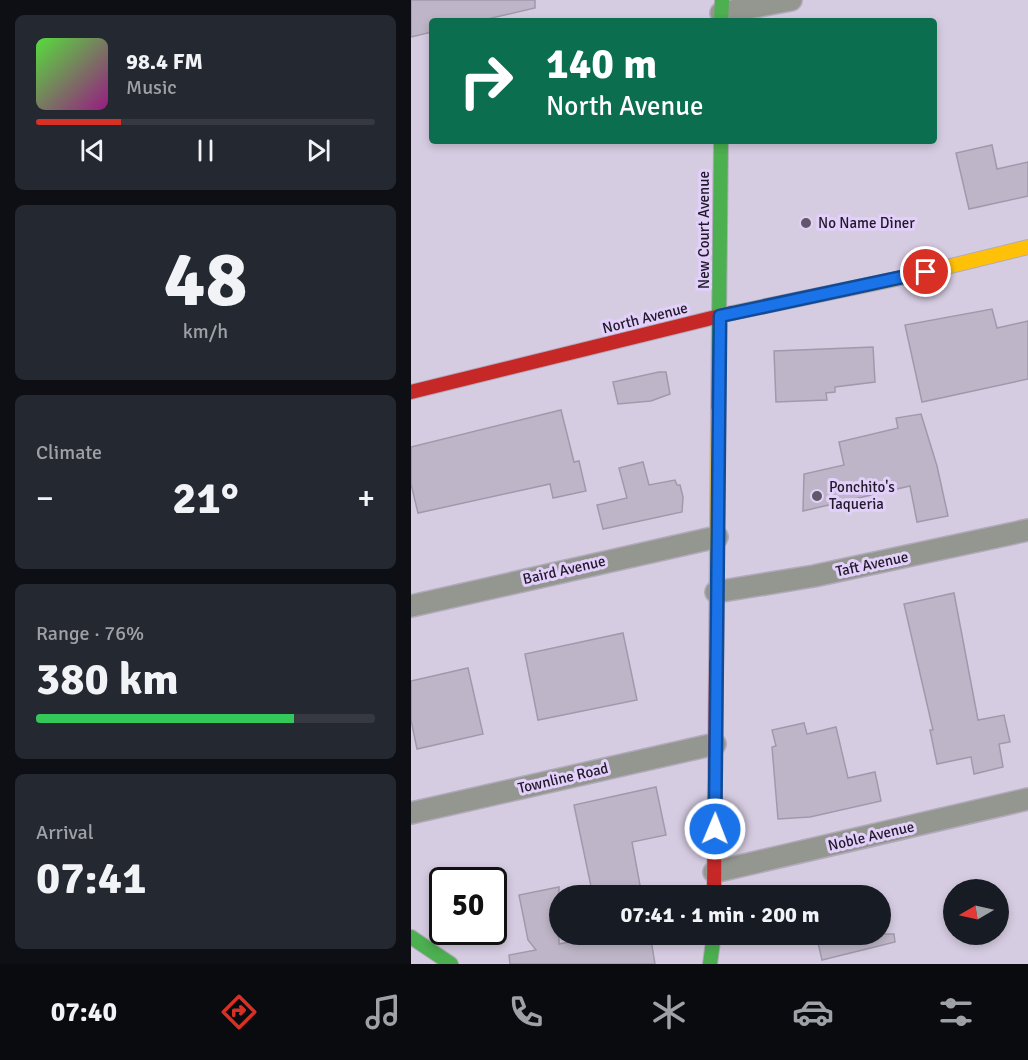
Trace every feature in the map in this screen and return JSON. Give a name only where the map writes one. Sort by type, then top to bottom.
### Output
[{"type":"main road","name":"New Court Avenue","points":[[714,885],[721,144]]},
{"type":"main road","name":"North Avenue","points":[[411,392],[720,316],[906,277],[1028,247]]},
{"type":"main road","points":[[411,937],[451,964]]},
{"type":"main road","points":[[710,964],[713,945]]},
{"type":"main road","points":[[714,945],[715,964]]},
{"type":"street","points":[[722,11],[791,0]]},
{"type":"street","name":"Taft Avenue","points":[[716,591],[814,576],[1028,530]]},
{"type":"street","name":"Baird Avenue","points":[[411,606],[717,537]]},
{"type":"street","name":"Townline Road","points":[[411,813],[715,744]]},
{"type":"street","name":"Noble Avenue","points":[[714,872],[1028,800]]},
{"type":"building","points":[[411,0],[535,0],[535,8],[492,18],[429,18],[429,33],[411,37]]},
{"type":"building","points":[[992,145],[997,169],[1028,162],[1028,196],[969,209],[956,153]]},
{"type":"building","points":[[992,309],[997,328],[1028,321],[1028,379],[922,402],[905,325]]},
{"type":"building","points":[[873,347],[875,382],[835,387],[835,392],[826,393],[827,400],[776,402],[774,351]]},
{"type":"building","points":[[666,372],[670,394],[651,401],[618,404],[613,382]]},
{"type":"building","points":[[561,410],[574,462],[579,461],[586,491],[553,498],[550,484],[418,513],[411,484],[411,447]]},
{"type":"building","points":[[921,414],[937,466],[948,516],[917,522],[910,486],[803,511],[804,474],[844,465],[839,442],[898,428],[896,418]]},
{"type":"building","points":[[643,462],[649,485],[675,480],[677,485],[680,485],[683,497],[682,512],[603,529],[597,505],[627,498],[619,468]]},
{"type":"building","points":[[954,593],[978,720],[1004,715],[1010,742],[999,744],[1003,767],[974,774],[971,757],[937,764],[930,730],[933,730],[904,604]]},
{"type":"building","points":[[623,633],[637,700],[538,720],[525,654]]},
{"type":"building","points":[[468,668],[483,734],[417,749],[411,720],[411,681]]},
{"type":"building","points":[[804,723],[807,734],[836,727],[848,778],[875,772],[881,801],[810,817],[778,819],[772,747],[776,746],[772,730]]},
{"type":"building","points":[[656,787],[666,835],[632,842],[640,885],[591,885],[574,805]]},
{"type":"building","points":[[549,889],[549,945],[652,945],[655,964],[510,964],[509,955],[536,950],[528,940],[519,895]]},
{"type":"building","points":[[891,934],[894,934],[895,942],[891,943]]},
{"type":"building","points":[[819,945],[883,945],[822,960]]},
{"type":"traffic: fast","points":[[721,18],[722,0]]},
{"type":"traffic: fast","points":[[718,411],[721,144]]},
{"type":"traffic: fast","points":[[411,937],[451,964]]},
{"type":"traffic: fast","points":[[710,964],[713,945]]},
{"type":"traffic: slow","points":[[732,313],[906,277],[1028,247]]},
{"type":"traffic: slow","points":[[716,663],[718,411]]},
{"type":"traffic: jam","points":[[411,392],[732,313]]},
{"type":"traffic: jam","points":[[714,885],[716,663]]},
{"type":"place","name":"No Name Diner","points":[[806,223]]},
{"type":"place","name":"Ponchito's Taqueria","points":[[817,496]]},
{"type":"route","points":[[715,829],[720,316],[926,272]]}]
